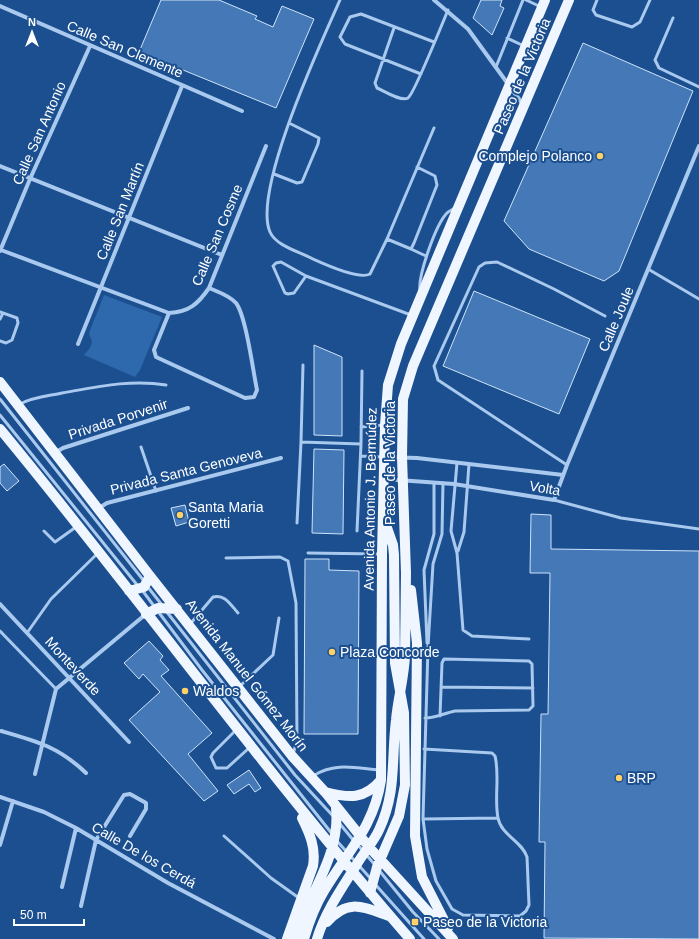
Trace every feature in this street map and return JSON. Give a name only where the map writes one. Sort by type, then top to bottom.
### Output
[{"type":"main road","name":"Paseo de la Victoria","points":[[318,934],[329,909],[357,863],[367,850],[386,815],[393,783],[395,722],[405,663],[406,573],[401,480],[403,399],[408,378],[569,0]]},
{"type":"main road","name":"Avenida Antonio J. Bermúdez","points":[[304,939],[316,906],[358,840],[376,806],[382,776],[382,554],[384,521],[385,425],[388,385],[401,344],[544,4]]},
{"type":"main road","name":"Avenida Manuel Gómez Morín","points":[[0,382],[56,452],[98,508],[145,583],[177,609],[292,756],[325,792],[358,840],[378,863],[453,939]]},
{"type":"main road","points":[[0,429],[79,525],[129,591],[155,610],[237,729],[333,850],[346,858],[352,873],[410,939]]},
{"type":"main road","points":[[370,893],[372,880],[378,863],[393,832],[405,785],[405,726],[395,663],[394,555],[393,545],[384,521]]},
{"type":"main road","points":[[406,573],[413,600],[417,643],[414,805],[418,860],[428,891],[453,939]]},
{"type":"main road","points":[[129,591],[145,583]]},
{"type":"main road","points":[[155,610],[177,609]]},
{"type":"main road","points":[[325,792],[343,797],[353,797],[374,789],[382,776]]},
{"type":"main road","points":[[287,939],[313,866],[315,855],[311,837],[292,798]]},
{"type":"main road","points":[[295,939],[307,906],[333,850],[338,821],[336,808]]},
{"type":"main road","points":[[318,934],[334,913],[348,906],[364,907],[390,917]]},
{"type":"street","points":[[434,0],[448,10],[468,29],[524,106]]},
{"type":"street","name":"Calle San Clemente","points":[[0,6],[242,111]]},
{"type":"street","name":"Calle San Antonio","points":[[0,250],[30,179],[90,46]]},
{"type":"street","name":"Calle San Martín","points":[[78,344],[182,86]]},
{"type":"street","name":"Calle San Cosme","points":[[170,313],[188,310],[194,306],[209,288],[266,146]]},
{"type":"street","name":"Calle Joule","points":[[554,500],[567,465],[699,146]]},
{"type":"street","points":[[0,166],[222,255]]},
{"type":"street","points":[[0,250],[170,313],[154,350],[156,357],[159,360],[246,398],[254,397],[257,390],[241,313],[229,297],[209,288]]},
{"type":"street","name":"Privada Porvenir","points":[[56,452],[63,448],[188,408]]},
{"type":"street","name":"Volta","points":[[384,457],[402,457],[563,475]]},
{"type":"street","name":"Privada Santa Genoveva","points":[[98,508],[107,503],[281,458]]},
{"type":"street","name":"Volta","points":[[384,480],[454,484],[554,500]]},
{"type":"street","name":"Monteverde","points":[[0,604],[129,742]]},
{"type":"street","points":[[35,774],[56,689],[69,677],[155,610]]},
{"type":"street","points":[[1,731],[43,744],[64,754],[86,773]]},
{"type":"street","points":[[81,906],[96,840],[124,795],[130,794],[146,803],[146,809],[130,836]]},
{"type":"street","name":"Calle De los Cerdá","points":[[0,797],[44,812],[76,828],[168,883],[274,939]]},
{"type":"street","points":[[0,845],[13,801]]},
{"type":"street","points":[[62,887],[76,828]]},
{"type":"lane","points":[[340,0],[298,97],[289,123],[274,174],[267,218],[270,233],[278,242],[322,263],[362,277],[372,272],[434,128]]},
{"type":"lane","points":[[496,67],[523,0]]},
{"type":"lane","points":[[526,0],[544,4]]},
{"type":"lane","points":[[597,0],[593,10],[596,15],[632,27],[640,22],[650,0]]},
{"type":"lane","points":[[394,28],[375,78],[376,88],[402,98],[407,98],[410,96],[421,74],[448,10]]},
{"type":"lane","points":[[421,74],[345,44],[340,37],[350,17],[361,14],[394,28],[434,42]]},
{"type":"lane","points":[[673,18],[655,63],[659,68],[699,87]]},
{"type":"lane","points":[[507,38],[525,47]]},
{"type":"lane","points":[[274,174],[297,183],[302,182],[318,144],[319,138],[315,135],[289,123]]},
{"type":"lane","points":[[411,249],[437,185],[435,176],[417,167]]},
{"type":"lane","points":[[421,298],[420,280],[426,256],[446,214],[459,205]]},
{"type":"lane","points":[[387,239],[426,256]]},
{"type":"lane","points":[[306,276],[294,293],[288,294],[285,293],[273,266],[276,263],[281,262],[306,276],[413,316]]},
{"type":"lane","points":[[567,465],[438,380],[434,366],[479,267],[485,263],[497,262],[554,289],[605,316]]},
{"type":"lane","points":[[648,269],[699,299]]},
{"type":"lane","points":[[0,319],[1,313],[17,318],[18,323],[12,340],[6,343],[0,341]]},
{"type":"lane","points":[[297,524],[303,365]]},
{"type":"lane","points":[[357,531],[362,427],[362,371]]},
{"type":"lane","points":[[18,405],[27,400],[121,383],[150,382],[166,385]]},
{"type":"lane","points":[[0,399],[145,583],[155,610],[336,839],[346,858],[357,863],[424,939]]},
{"type":"lane","points":[[0,415],[145,583],[155,610],[295,775],[358,840]]},
{"type":"lane","points":[[362,427],[385,425]]},
{"type":"lane","points":[[300,442],[361,444]]},
{"type":"lane","points":[[141,447],[156,491]]},
{"type":"lane","points":[[361,456],[384,457]]},
{"type":"lane","points":[[457,463],[454,484],[452,531],[457,553],[464,630],[472,636],[529,639]]},
{"type":"lane","points":[[457,553],[464,532],[469,464]]},
{"type":"lane","points":[[428,647],[426,633],[424,570],[434,534],[434,483]]},
{"type":"lane","points":[[424,749],[493,754],[496,758],[498,818],[503,830],[524,850],[527,856],[528,905],[526,912],[520,916],[463,915],[452,909],[436,881],[431,866],[424,819],[424,749],[433,564],[442,534],[443,483]]},
{"type":"lane","name":"Volta","points":[[554,500],[621,518],[699,529]]},
{"type":"lane","points":[[44,531],[55,542],[79,525]]},
{"type":"lane","points":[[27,633],[51,599],[99,552]]},
{"type":"lane","points":[[308,553],[382,554]]},
{"type":"lane","points":[[226,558],[280,557],[288,561],[296,603],[297,632],[297,741],[292,756]]},
{"type":"lane","points":[[189,624],[212,597],[224,597],[238,613]]},
{"type":"lane","points":[[238,688],[273,655],[279,618]]},
{"type":"lane","points":[[0,631],[56,689]]},
{"type":"lane","points":[[425,718],[440,716],[455,711],[529,710],[533,706],[532,664],[529,661],[447,659],[442,663],[440,716]]},
{"type":"lane","points":[[441,687],[533,688]]},
{"type":"lane","points":[[237,729],[213,752],[211,757],[216,768],[227,768],[251,747]]},
{"type":"lane","points":[[312,777],[321,771],[334,767],[382,776]]},
{"type":"lane","points":[[424,819],[498,818]]},
{"type":"lane","points":[[224,836],[271,878],[300,899]]},
{"type":"lane","points":[[378,863],[413,912],[439,939]]},
{"type":"shaded area","points":[[104,295],[162,317],[140,370],[135,377],[84,355],[90,348],[92,342],[89,333]]},
{"type":"building","points":[[161,0],[219,0],[257,16],[255,19],[273,27],[282,6],[314,19],[276,108],[139,52]]},
{"type":"building","points":[[481,0],[502,0],[500,6],[504,8],[492,35],[473,18]]},
{"type":"building","name":"Complejo Polanco","points":[[583,43],[693,91],[619,271],[604,281],[529,249],[504,221]]},
{"type":"building","points":[[474,291],[590,339],[559,414],[443,366]]},
{"type":"building","points":[[314,345],[342,357],[342,436],[314,435]]},
{"type":"building","points":[[314,449],[344,450],[343,534],[312,533]]},
{"type":"building","points":[[4,464],[19,481],[7,491],[0,483],[0,467]]},
{"type":"building","name":"Santa Maria Goretti","points":[[185,505],[189,522],[176,526],[171,508]]},
{"type":"building","name":"BRP","points":[[531,514],[551,515],[551,549],[699,551],[699,939],[544,938],[545,842],[539,842],[541,714],[548,714],[550,573],[530,573]]},
{"type":"building","name":"Plaza Concorde","points":[[305,559],[329,559],[329,570],[359,571],[358,734],[304,734]]},
{"type":"building","points":[[149,641],[163,656],[160,660],[169,670],[161,676],[212,733],[188,754],[218,791],[204,801],[129,720],[160,692],[143,674],[139,679],[124,663]]},
{"type":"building","points":[[249,770],[261,788],[255,792],[249,784],[234,794],[227,785]]},
{"type":"place","name":"Complejo Polanco","points":[[600,156]]},
{"type":"place","name":"Santa Maria Goretti","points":[[180,515]]},
{"type":"place","name":"Plaza Concorde","points":[[332,652]]},
{"type":"place","name":"Waldos","points":[[185,691]]},
{"type":"place","name":"BRP","points":[[619,778]]},
{"type":"place","name":"Paseo de la Victoria","points":[[415,922]]}]
